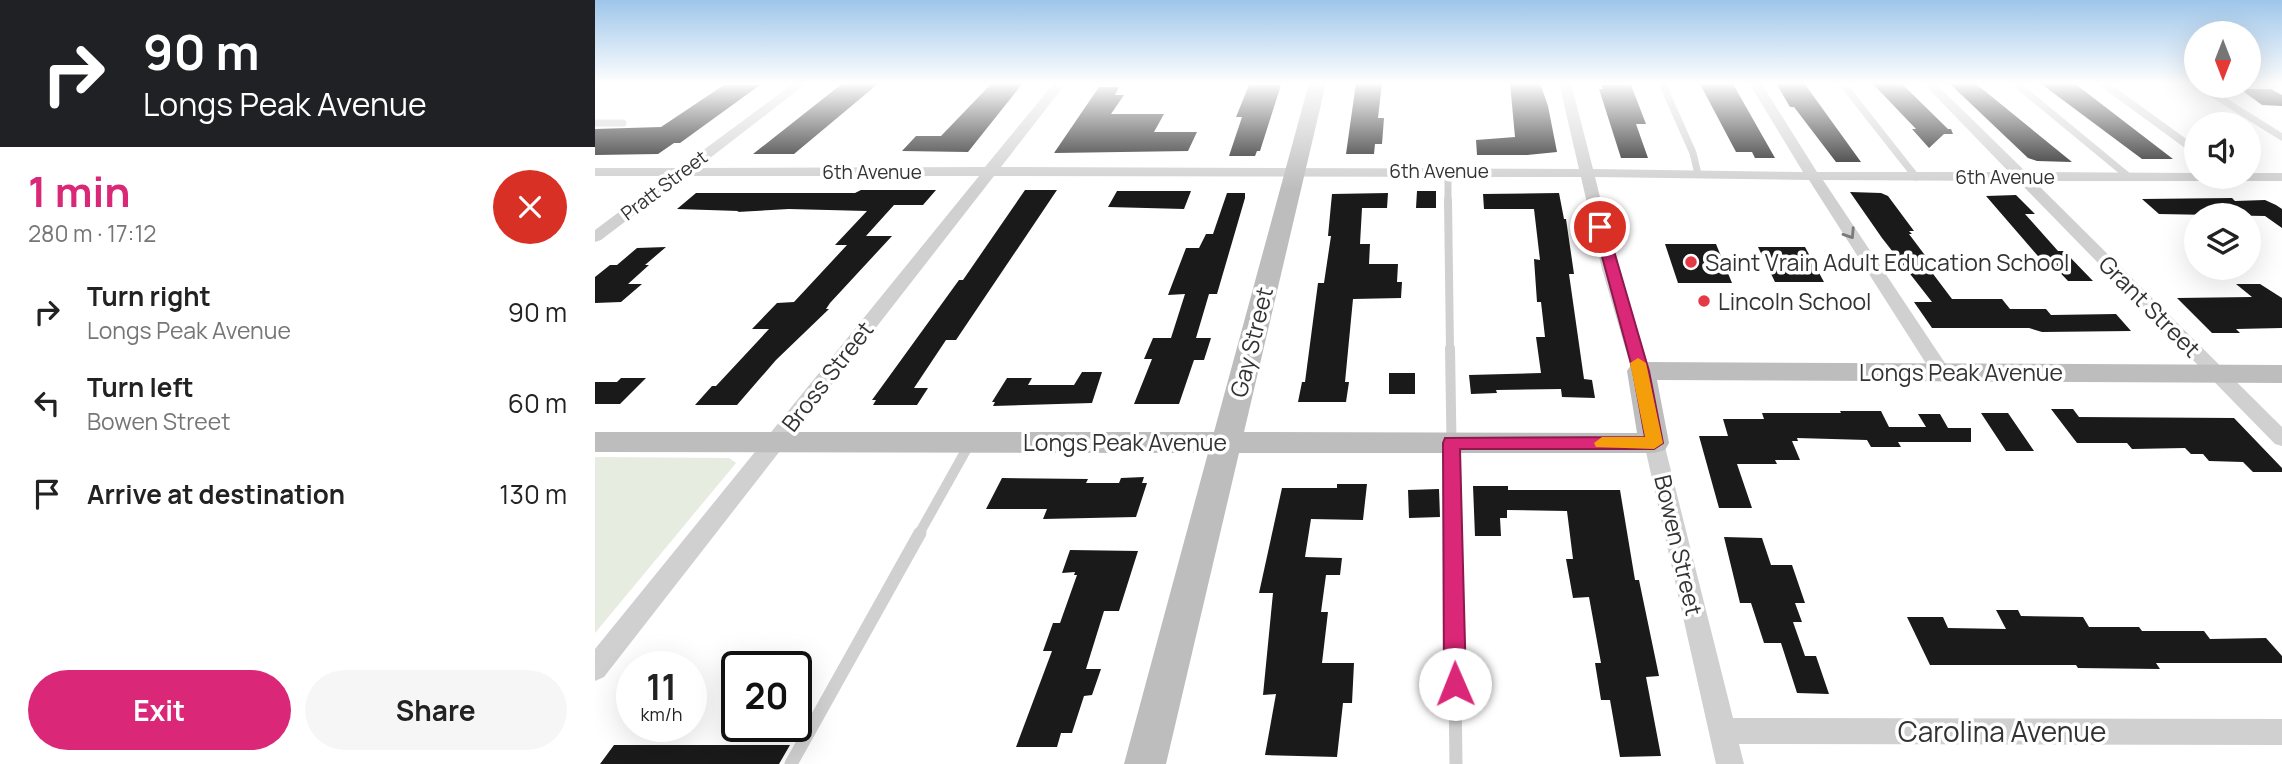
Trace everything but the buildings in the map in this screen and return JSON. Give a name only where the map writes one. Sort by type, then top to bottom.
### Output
[{"type":"street","name":"Pratt Street","points":[[595,237],[752,119]]},
{"type":"street","name":"Bross Street","points":[[595,669],[1031,119]]},
{"type":"street","name":"Gay Street","points":[[1145,764],[1308,119]]},
{"type":"street","name":"Bowen Street","points":[[1574,119],[1610,269],[1641,371],[1654,443],[1730,764]]},
{"type":"street","points":[[1778,119],[1941,372]]},
{"type":"street","name":"Grant Street","points":[[1965,119],[2282,439]]},
{"type":"street","points":[[2151,119],[2184,143]]},
{"type":"street","name":"6th Avenue","points":[[595,172],[1448,171],[1916,177],[2184,177]]},
{"type":"street","name":"6th Avenue","points":[[2261,177],[2282,177]]},
{"type":"street","name":"Longs Peak Avenue","points":[[1641,371],[2282,374]]},
{"type":"street","name":"Longs Peak Avenue","points":[[595,442],[1654,443]]},
{"type":"street","name":"Carolina Avenue","points":[[1722,731],[2282,732]]},
{"type":"lane","points":[[1678,119],[1693,153],[1698,174]]},
{"type":"lane","points":[[1871,119],[1916,177]]},
{"type":"lane","points":[[2059,119],[2129,177]]},
{"type":"lane","points":[[2253,119],[2282,137]]},
{"type":"lane","points":[[595,123],[623,123]]},
{"type":"lane","points":[[1448,171],[1457,764]]},
{"type":"lane","points":[[791,764],[970,443]]},
{"type":"shaded area","points":[[595,457],[729,458],[736,463],[595,633]]},
{"type":"slow traffic","points":[[1602,443],[1654,443],[1638,363]]},
{"type":"place","name":"Saint Vrain Adult Education School","points":[[1691,262]]},
{"type":"place","name":"Lincoln School","points":[[1704,301]]},
{"type":"route","points":[[1455,684],[1451,443],[1654,443],[1641,371],[1600,227]]}]
